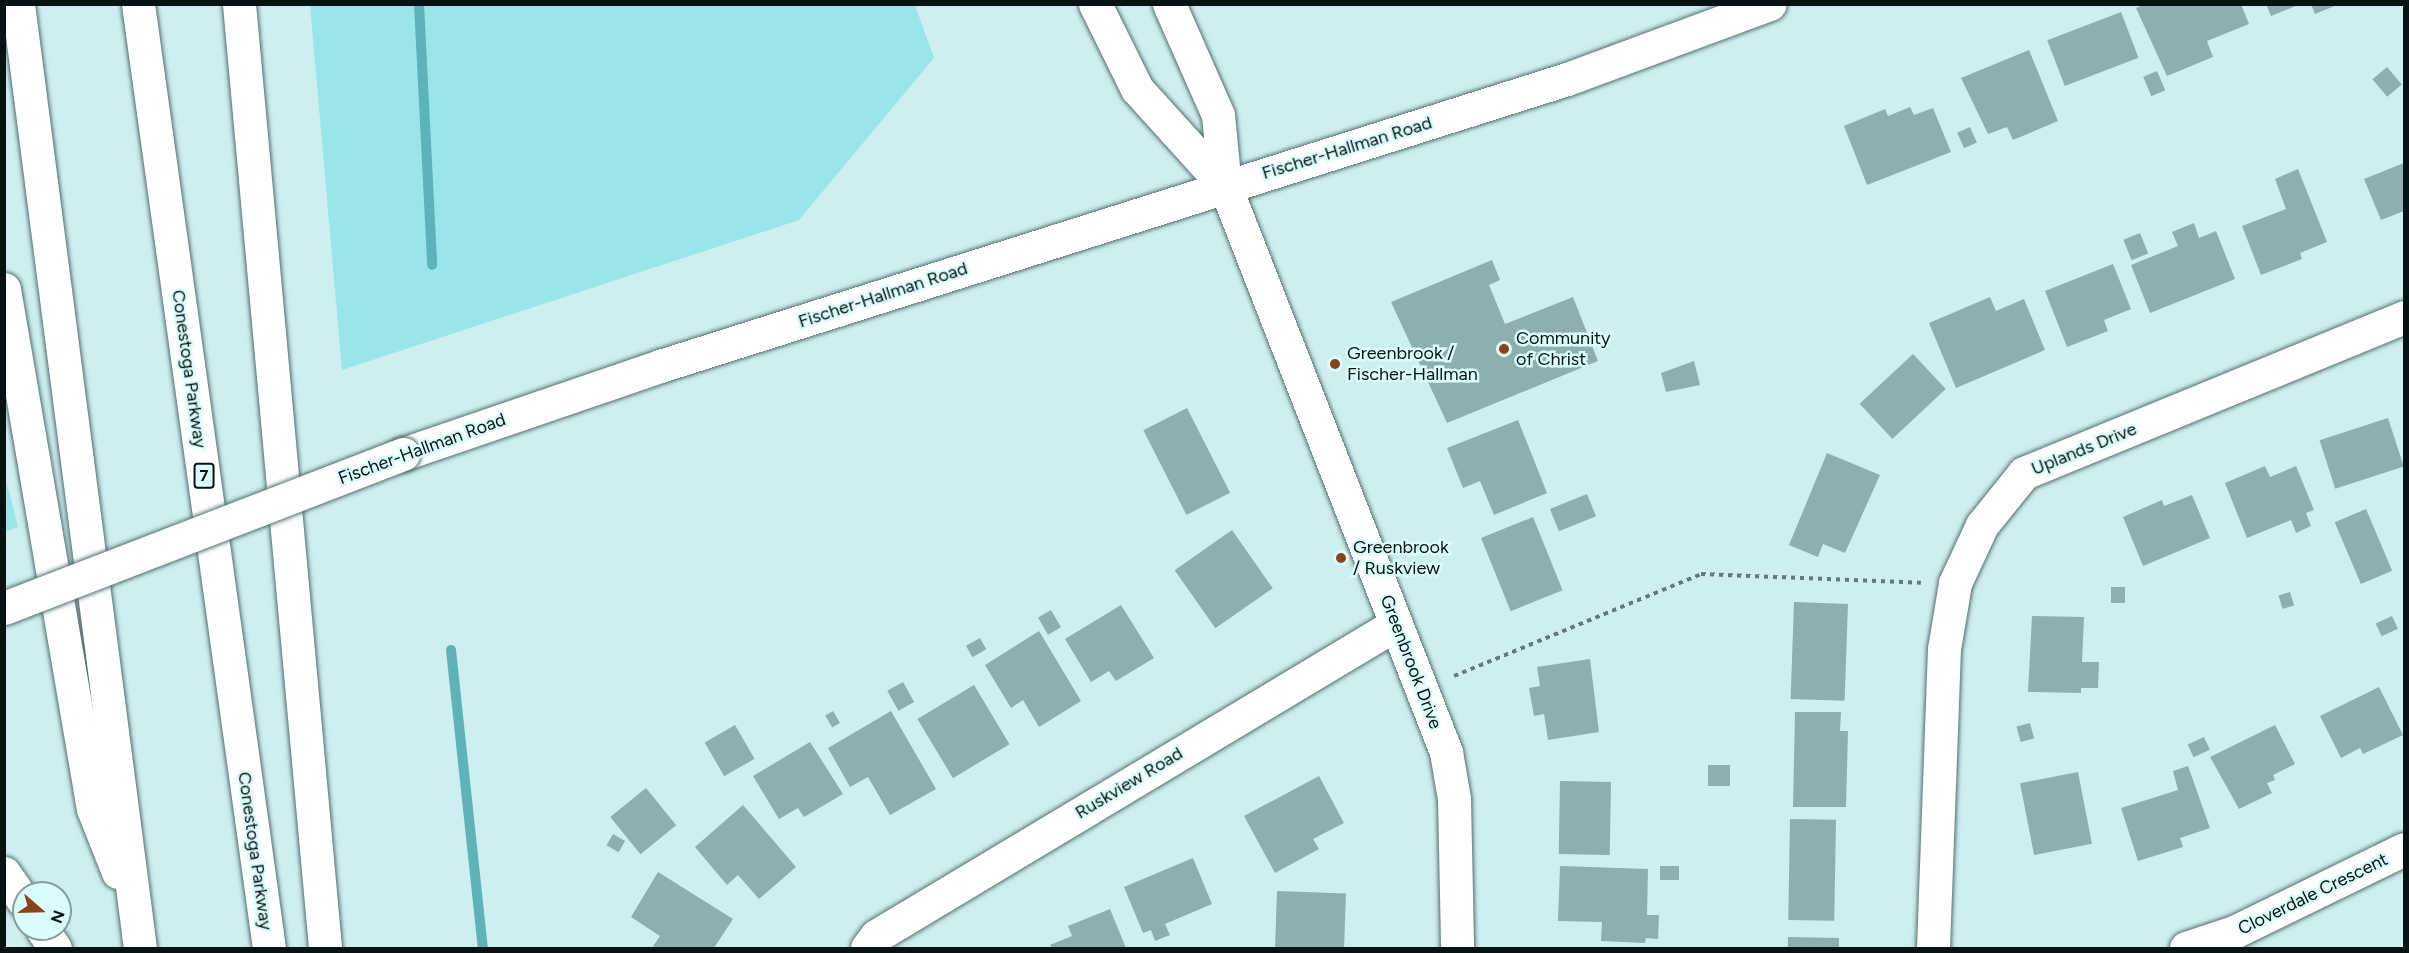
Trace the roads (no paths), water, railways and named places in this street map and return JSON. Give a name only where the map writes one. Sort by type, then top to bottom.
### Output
[{"type":"main road","points":[[18,4],[140,948]]},
{"type":"main road","name":"Conestoga Parkway","points":[[138,4],[269,948]]},
{"type":"main road","points":[[239,4],[325,948]]},
{"type":"main road","points":[[1095,4],[1137,89],[1225,186]]},
{"type":"main road","points":[[1169,4],[1218,115],[1225,186]]},
{"type":"main road","name":"Fischer-Hallman Road","points":[[4,608],[403,454],[660,366],[1567,79],[1770,4]]},
{"type":"main road","name":"Greenbrook Drive","points":[[1225,186],[1446,752],[1454,799],[1457,948]]},
{"type":"main road","points":[[4,289],[93,809],[136,916]]},
{"type":"main road","name":"Uplands Drive","points":[[1933,948],[1944,649],[1955,583],[1982,525],[2024,473],[2404,317]]},
{"type":"main road","name":"Ruskview Road","points":[[867,948],[876,936],[1396,624]]},
{"type":"main road","name":"Cloverdale Crescent","points":[[2186,948],[2234,932],[2404,849]]},
{"type":"waterway","points":[[419,4],[432,265]]},
{"type":"waterway","points":[[451,650],[483,948]]},
{"type":"place","name":"Community of Christ","points":[[1504,349]]},
{"type":"place","name":"Greenbrook / Fischer-Hallman","points":[[1335,364]]},
{"type":"place","name":"Greenbrook / Ruskview","points":[[1341,558]]}]
